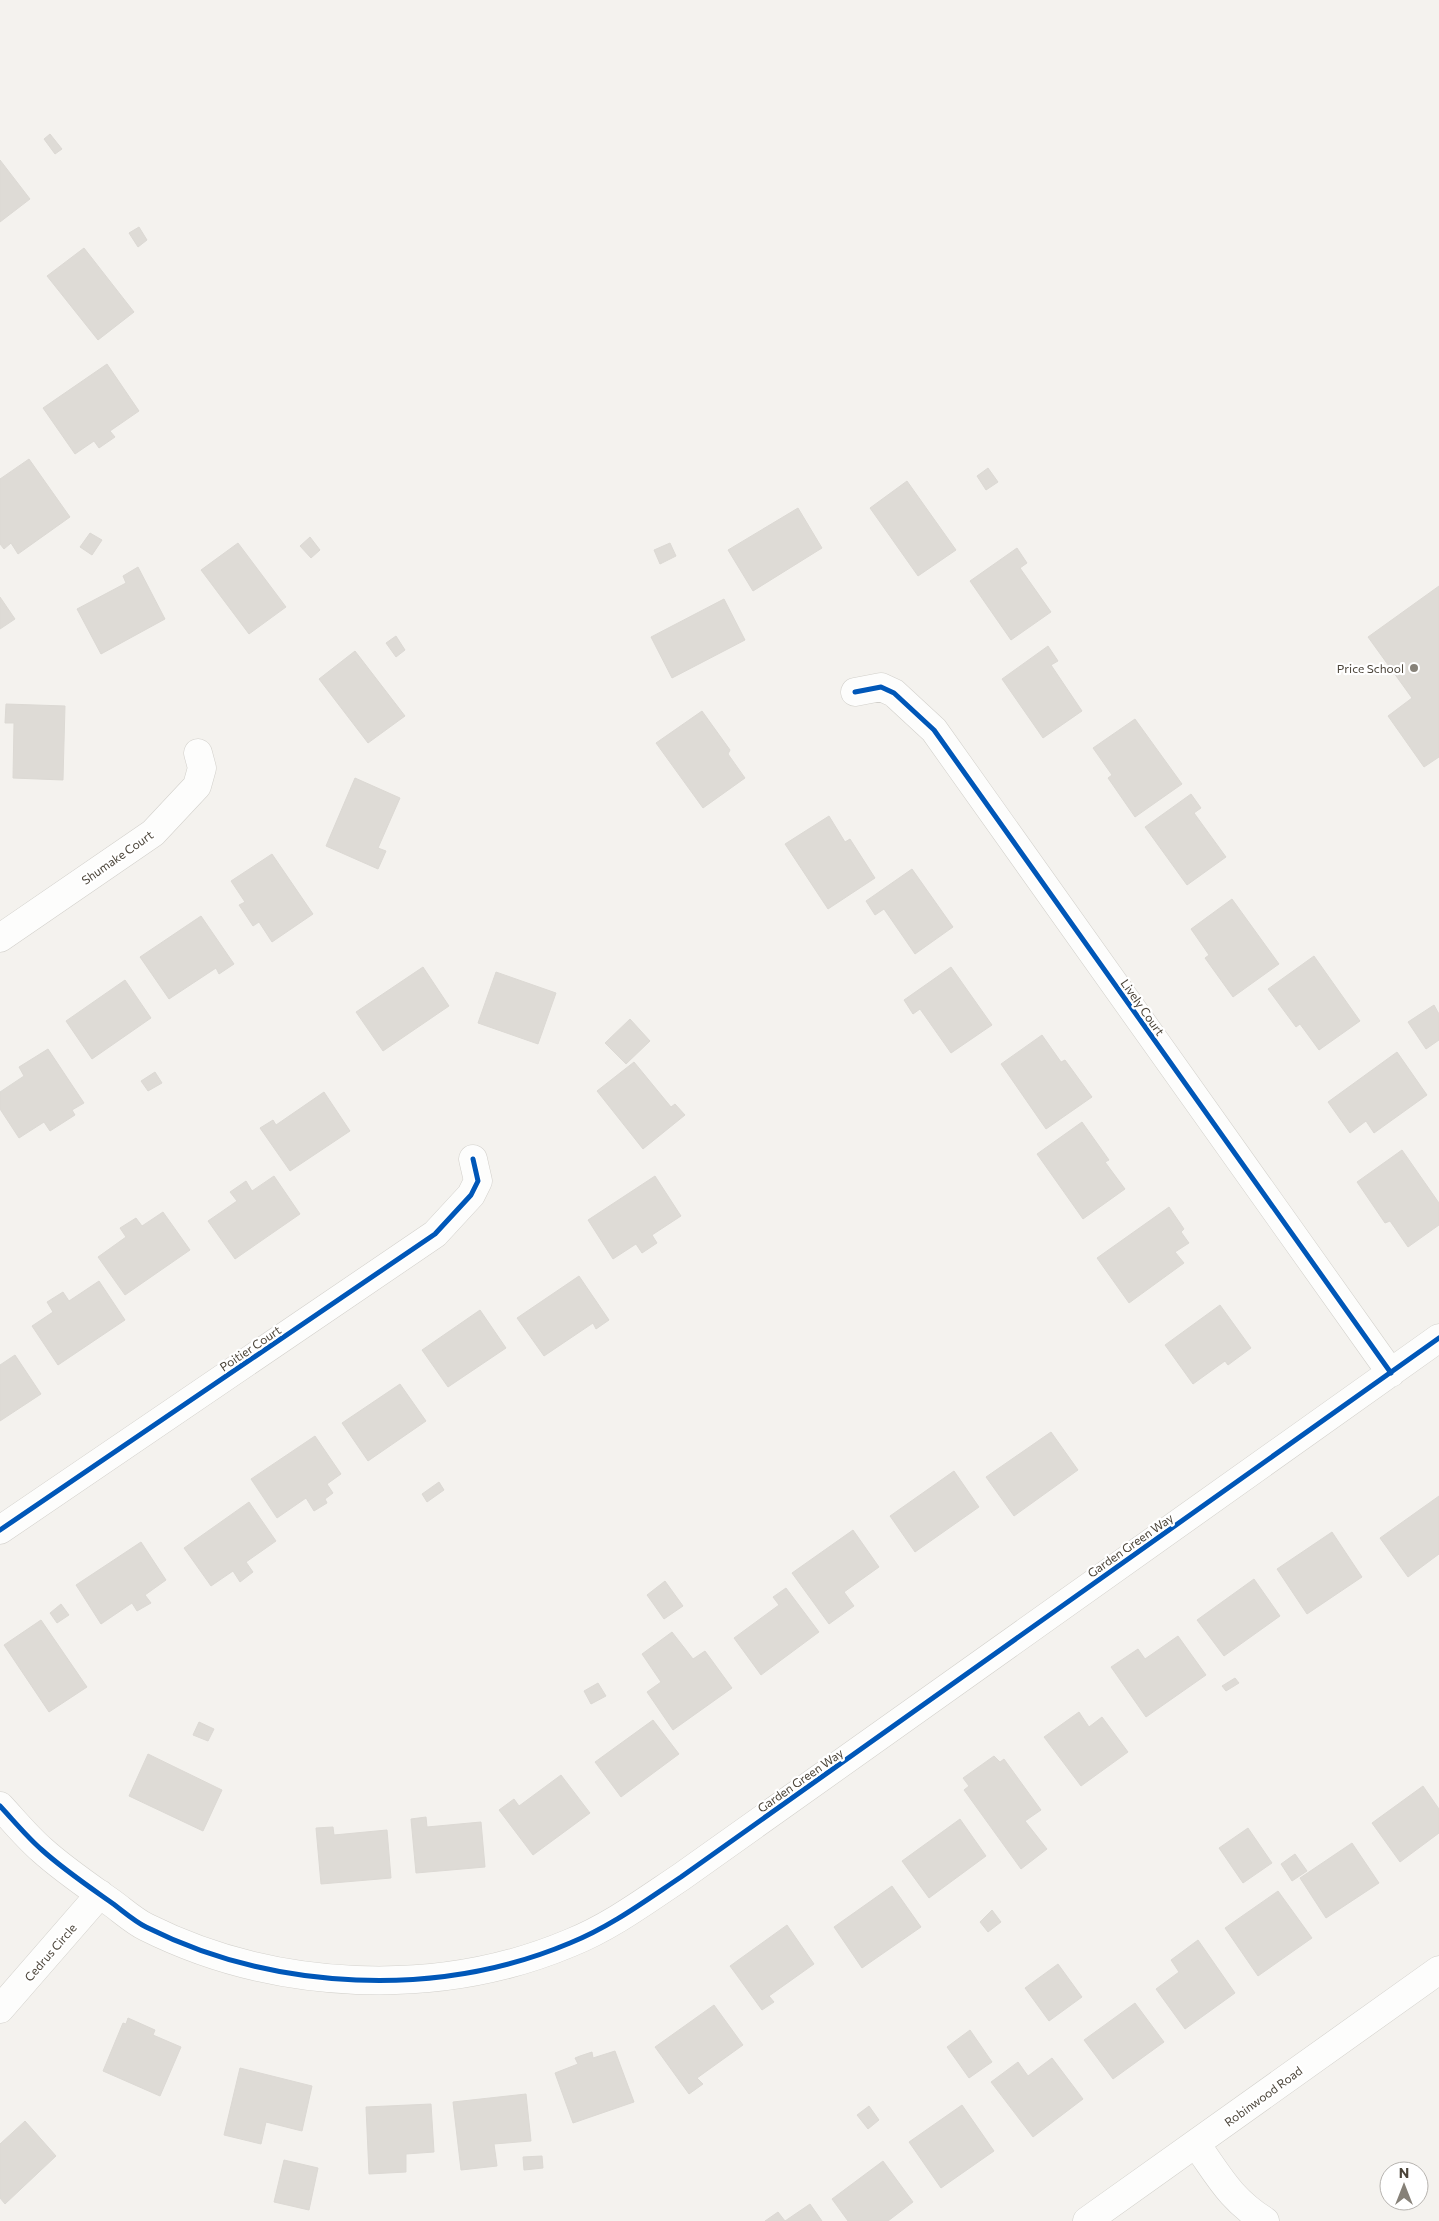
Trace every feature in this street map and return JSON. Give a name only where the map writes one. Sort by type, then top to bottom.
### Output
[{"type":"street","name":"Lively Court","points":[[855,692],[881,687],[894,693],[934,730],[1391,1372]]},
{"type":"street","name":"Shumake Court","points":[[0,938],[153,833],[197,786],[202,768],[198,752]]},
{"type":"street","name":"Poitier Court","points":[[0,1530],[435,1234],[471,1195],[478,1181],[473,1159]]},
{"type":"street","name":"Garden Green Way","points":[[0,1806],[42,1850],[144,1926],[211,1956],[281,1972],[338,1979],[395,1980],[452,1975],[525,1959],[571,1943],[613,1922],[681,1877],[1439,1338]]},
{"type":"street","name":"Cedrus Circle","points":[[0,2009],[100,1894]]},
{"type":"street","name":"Robinwood Road","points":[[1087,2221],[1439,1970]]},
{"type":"street","points":[[1196,2144],[1232,2196],[1244,2208],[1264,2221]]},
{"type":"building","points":[[50,134],[62,149],[55,154],[44,139]]},
{"type":"building","points":[[0,160],[30,199],[0,222]]},
{"type":"building","points":[[139,227],[147,240],[138,247],[129,233]]},
{"type":"building","points":[[84,248],[134,312],[98,340],[47,276]]},
{"type":"building","points":[[107,364],[139,411],[110,431],[115,437],[99,448],[94,441],[75,454],[43,408]]},
{"type":"building","points":[[29,459],[70,517],[18,554],[11,543],[4,549],[0,544],[0,479]]},
{"type":"building","points":[[988,468],[998,482],[986,490],[977,476]]},
{"type":"building","points":[[907,481],[956,550],[918,576],[870,508]]},
{"type":"building","points":[[798,508],[822,548],[753,591],[728,550]]},
{"type":"building","points":[[90,533],[102,540],[92,555],[80,547]]},
{"type":"building","points":[[310,537],[320,550],[311,558],[300,546]]},
{"type":"building","points":[[238,543],[286,607],[249,634],[201,570]]},
{"type":"building","points":[[670,543],[676,556],[660,564],[654,550]]},
{"type":"building","points":[[1017,548],[1027,563],[1020,568],[1051,612],[1011,640],[970,581]]},
{"type":"building","points":[[138,567],[165,619],[101,654],[77,609],[126,583],[123,576]]},
{"type":"building","name":"Price School","points":[[1439,586],[1439,757],[1424,767],[1388,716],[1412,698],[1368,637]]},
{"type":"building","points":[[0,597],[15,619],[0,629]]},
{"type":"building","points":[[724,599],[745,640],[672,678],[651,637]]},
{"type":"building","points":[[396,636],[405,650],[396,657],[386,643]]},
{"type":"building","points":[[1048,646],[1058,661],[1051,665],[1082,711],[1043,738],[1002,679]]},
{"type":"building","points":[[355,651],[405,716],[368,743],[319,679]]},
{"type":"building","points":[[6,704],[65,706],[63,780],[13,778],[14,723],[5,723]]},
{"type":"building","points":[[702,711],[730,750],[728,754],[745,778],[703,808],[656,743]]},
{"type":"building","points":[[1135,719],[1182,784],[1135,817],[1108,778],[1112,775],[1093,748]]},
{"type":"building","points":[[355,778],[400,798],[378,848],[386,851],[378,869],[326,846]]},
{"type":"building","points":[[1191,794],[1201,808],[1194,813],[1226,857],[1187,885],[1145,827]]},
{"type":"building","points":[[829,816],[845,842],[850,839],[875,878],[828,909],[785,844]]},
{"type":"building","points":[[272,854],[313,914],[272,942],[259,922],[253,926],[239,905],[245,902],[231,881]]},
{"type":"building","points":[[912,869],[953,927],[915,954],[884,909],[875,915],[866,901]]},
{"type":"building","points":[[1232,899],[1279,964],[1233,997],[1205,958],[1209,955],[1191,929]]},
{"type":"building","points":[[201,916],[234,964],[219,974],[216,968],[169,999],[140,957]]},
{"type":"building","points":[[1314,956],[1360,1021],[1319,1050],[1300,1024],[1296,1027],[1268,989]]},
{"type":"building","points":[[423,967],[449,1006],[383,1051],[356,1012]]},
{"type":"building","points":[[951,967],[992,1025],[951,1053],[920,1009],[913,1014],[904,1000]]},
{"type":"building","points":[[496,972],[556,993],[538,1044],[478,1023]]},
{"type":"building","points":[[125,980],[151,1018],[92,1059],[66,1021]]},
{"type":"building","points":[[1434,1005],[1439,1014],[1439,1040],[1426,1049],[1408,1022]]},
{"type":"building","points":[[630,1019],[650,1041],[626,1064],[605,1043]]},
{"type":"building","points":[[1042,1035],[1061,1062],[1065,1060],[1092,1097],[1046,1129],[1001,1064]]},
{"type":"building","points":[[48,1049],[84,1103],[72,1110],[75,1115],[50,1131],[44,1122],[19,1138],[0,1109],[0,1092],[24,1076],[19,1067]]},
{"type":"building","points":[[1397,1052],[1427,1095],[1374,1133],[1366,1121],[1350,1133],[1328,1102]]},
{"type":"building","points":[[634,1062],[671,1107],[675,1104],[685,1115],[643,1149],[597,1091]]},
{"type":"building","points":[[155,1072],[162,1083],[148,1091],[141,1081]]},
{"type":"building","points":[[324,1092],[350,1131],[290,1171],[260,1128],[273,1120],[276,1125]]},
{"type":"building","points":[[1082,1122],[1109,1160],[1105,1162],[1125,1189],[1083,1219],[1037,1154]]},
{"type":"building","points":[[1402,1150],[1439,1203],[1439,1225],[1408,1247],[1390,1221],[1385,1223],[1357,1182]]},
{"type":"building","points":[[274,1176],[300,1214],[235,1259],[208,1221],[237,1201],[230,1192],[246,1181],[252,1191]]},
{"type":"building","points":[[655,1176],[681,1216],[652,1235],[657,1243],[642,1253],[636,1244],[613,1259],[588,1220]]},
{"type":"building","points":[[1169,1207],[1184,1229],[1181,1232],[1189,1243],[1175,1252],[1184,1263],[1129,1303],[1097,1258]]},
{"type":"building","points":[[163,1212],[190,1250],[125,1295],[98,1257],[126,1237],[120,1228],[136,1218],[142,1226]]},
{"type":"building","points":[[579,1276],[609,1320],[596,1329],[593,1323],[544,1356],[517,1318]]},
{"type":"building","points":[[99,1281],[125,1320],[58,1365],[32,1326],[53,1312],[47,1302],[63,1292],[69,1301]]},
{"type":"building","points":[[1220,1305],[1251,1348],[1228,1365],[1225,1361],[1193,1384],[1165,1345]]},
{"type":"building","points":[[480,1310],[506,1348],[448,1387],[422,1350]]},
{"type":"building","points":[[15,1355],[41,1394],[0,1421],[0,1365]]},
{"type":"building","points":[[400,1384],[426,1421],[368,1461],[342,1423]]},
{"type":"building","points":[[1051,1432],[1078,1470],[1014,1516],[986,1477]]},
{"type":"building","points":[[315,1436],[341,1474],[327,1484],[333,1493],[325,1499],[327,1503],[314,1511],[306,1498],[277,1518],[251,1479]]},
{"type":"building","points":[[954,1471],[979,1507],[915,1552],[890,1516]]},
{"type":"building","points":[[439,1482],[444,1490],[427,1502],[422,1494]]},
{"type":"building","points":[[1439,1496],[1439,1554],[1408,1577],[1380,1538]]},
{"type":"building","points":[[249,1502],[276,1541],[246,1562],[253,1572],[240,1582],[233,1571],[211,1586],[184,1548]]},
{"type":"building","points":[[853,1530],[879,1567],[844,1592],[854,1606],[829,1624],[792,1573]]},
{"type":"building","points":[[1332,1532],[1362,1577],[1307,1614],[1277,1569]]},
{"type":"building","points":[[141,1542],[166,1580],[145,1595],[151,1603],[137,1611],[132,1603],[101,1624],[76,1585]]},
{"type":"building","points":[[1254,1579],[1280,1616],[1224,1656],[1197,1620]]},
{"type":"building","points":[[665,1581],[683,1606],[664,1619],[647,1595]]},
{"type":"building","points":[[786,1588],[819,1632],[761,1675],[734,1638],[779,1605],[773,1597]]},
{"type":"building","points":[[61,1604],[69,1615],[57,1623],[50,1613]]},
{"type":"building","points":[[41,1620],[87,1687],[49,1712],[4,1645]]},
{"type":"building","points":[[672,1632],[693,1659],[705,1651],[732,1688],[673,1730],[647,1692],[661,1682],[642,1654]]},
{"type":"building","points":[[1178,1636],[1206,1675],[1146,1717],[1111,1667],[1138,1649],[1145,1659]]},
{"type":"building","points":[[1235,1678],[1239,1683],[1226,1691],[1222,1686]]},
{"type":"building","points":[[598,1683],[606,1696],[591,1704],[584,1691]]},
{"type":"building","points":[[1079,1712],[1089,1727],[1102,1717],[1128,1752],[1081,1786],[1044,1737]]},
{"type":"building","points":[[653,1720],[679,1754],[621,1797],[595,1762]]},
{"type":"building","points":[[199,1722],[214,1729],[208,1741],[193,1735]]},
{"type":"building","points":[[148,1754],[222,1790],[203,1831],[129,1796]]},
{"type":"building","points":[[994,1756],[1000,1762],[1004,1759],[1041,1810],[1025,1821],[1047,1849],[1021,1869],[964,1790],[969,1786],[963,1778]]},
{"type":"building","points":[[561,1775],[590,1813],[533,1855],[499,1810],[514,1799],[519,1806]]},
{"type":"building","points":[[1423,1786],[1439,1809],[1439,1833],[1400,1862],[1372,1823]]},
{"type":"building","points":[[426,1817],[427,1827],[481,1822],[485,1867],[416,1873],[411,1819]]},
{"type":"building","points":[[960,1819],[986,1856],[929,1898],[902,1861]]},
{"type":"building","points":[[333,1827],[334,1835],[387,1830],[391,1878],[321,1884],[316,1828]]},
{"type":"building","points":[[1248,1828],[1272,1863],[1243,1883],[1219,1848]]},
{"type":"building","points":[[1352,1843],[1379,1883],[1326,1918],[1300,1878]]},
{"type":"building","points":[[1295,1854],[1307,1871],[1292,1881],[1281,1864]]},
{"type":"building","points":[[892,1886],[921,1927],[862,1968],[834,1927]]},
{"type":"building","points":[[1278,1891],[1312,1938],[1258,1976],[1225,1928]]},
{"type":"building","points":[[992,1910],[1001,1922],[988,1932],[980,1922]]},
{"type":"building","points":[[787,1925],[814,1964],[769,1996],[774,2002],[762,2010],[730,1966]]},
{"type":"building","points":[[1198,1940],[1235,1993],[1185,2029],[1156,1989],[1179,1972],[1171,1960]]},
{"type":"building","points":[[1058,1964],[1082,1997],[1049,2021],[1025,1988]]},
{"type":"building","points":[[1135,2003],[1164,2042],[1113,2079],[1084,2040]]},
{"type":"building","points":[[714,2005],[743,2045],[697,2078],[703,2084],[689,2094],[655,2047]]},
{"type":"building","points":[[128,2018],[155,2030],[153,2035],[181,2047],[160,2096],[103,2071],[123,2023],[126,2024]]},
{"type":"building","points":[[970,2030],[992,2062],[969,2078],[947,2047]]},
{"type":"building","points":[[615,2051],[634,2102],[573,2123],[555,2073],[578,2064],[575,2058],[580,2056],[592,2052],[593,2058]]},
{"type":"building","points":[[1052,2058],[1083,2099],[1033,2137],[991,2082],[1018,2062],[1028,2076]]},
{"type":"building","points":[[240,2068],[312,2086],[302,2131],[266,2122],[261,2144],[224,2135]]},
{"type":"building","points":[[526,2094],[531,2141],[494,2144],[497,2166],[461,2170],[453,2102]]},
{"type":"building","points":[[431,2104],[434,2152],[406,2154],[406,2172],[369,2174],[366,2107]]},
{"type":"building","points":[[962,2105],[994,2151],[941,2188],[909,2142]]},
{"type":"building","points":[[869,2106],[879,2120],[868,2129],[857,2115]]},
{"type":"building","points":[[25,2121],[56,2156],[5,2204],[0,2198],[0,2144]]},
{"type":"building","points":[[542,2156],[543,2168],[524,2170],[523,2157]]},
{"type":"building","points":[[284,2160],[318,2168],[309,2210],[274,2202]]},
{"type":"building","points":[[883,2161],[913,2202],[888,2221],[848,2221],[832,2199]]},
{"type":"building","points":[[810,2204],[822,2221],[785,2221]]},
{"type":"building","points":[[778,2212],[785,2221],[765,2221]]},
{"type":"cycle path","points":[[855,692],[881,687],[894,693],[934,730],[1391,1373]]},
{"type":"cycle path","points":[[0,1530],[435,1234],[471,1195],[478,1181],[473,1159]]},
{"type":"cycle path","points":[[0,1806],[31,1840],[50,1857],[137,1922],[196,1948],[248,1964],[301,1975],[356,1980],[411,1979],[466,1973],[519,1961],[585,1937],[627,1913],[681,1877],[1439,1338]]},
{"type":"place","name":"Price School","points":[[1414,668]]}]
